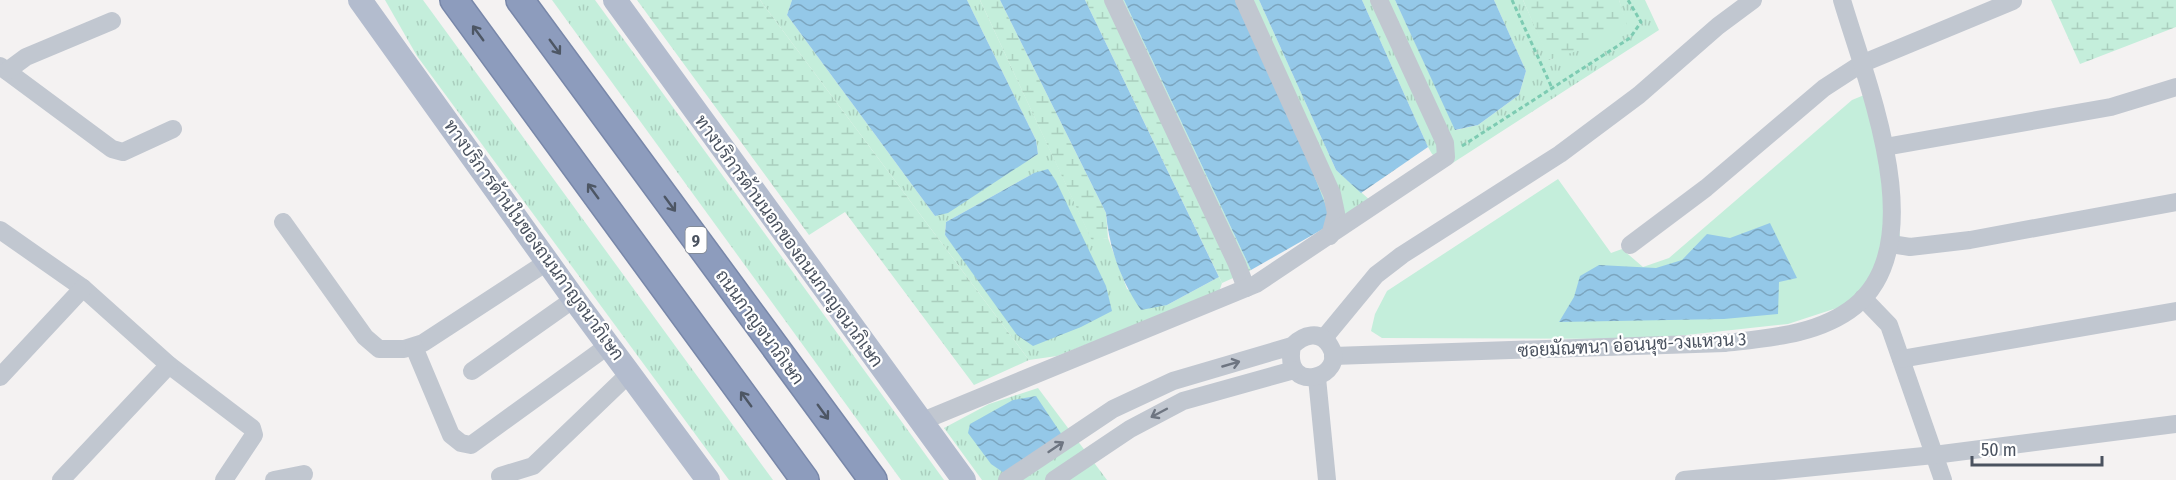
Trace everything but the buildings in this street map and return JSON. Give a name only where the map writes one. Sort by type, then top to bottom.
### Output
[{"type":"highway","points":[[454,0],[805,480]]},
{"type":"highway","name":"ถนนกาญจนาภิเษก","points":[[520,0],[873,480]]},
{"type":"main road","name":"ทางบริการด้านในของถนนกาญจนาภิเษก","points":[[360,0],[547,262],[708,480]]},
{"type":"main road","points":[[370,0],[397,49]]},
{"type":"main road","name":"ทางบริการด้านนอกของถนนกาญจนาภิเษก","points":[[616,4],[964,480]]},
{"type":"street","points":[[1113,0],[1237,264],[1246,288]]},
{"type":"street","points":[[1244,0],[1332,194],[1336,213],[1330,236]]},
{"type":"street","points":[[920,422],[1246,288],[1330,236],[1446,157],[1445,143],[1379,0]]},
{"type":"street","points":[[1324,338],[1376,275],[1402,255],[1560,154],[1639,96],[1718,26],[1753,0]]},
{"type":"street","name":"ซอยมัณฑนา อ่อนนุช-วงแหวน 3","points":[[1333,356],[1725,343],[1790,335],[1824,322],[1853,307],[1863,298],[1878,274],[1891,244],[1893,198],[1885,147],[1842,0]]},
{"type":"street","points":[[1630,245],[1706,188],[1824,88],[1861,64],[2013,1]]},
{"type":"street","points":[[112,21],[3,68],[112,149],[123,152],[173,129]]},
{"type":"street","points":[[1885,147],[2110,107],[2176,87]]},
{"type":"street","points":[[1891,244],[1910,247],[1970,240],[2176,202]]},
{"type":"street","points":[[283,222],[365,336],[379,349],[414,347],[459,322],[547,262]]},
{"type":"street","points":[[0,230],[83,288],[168,365],[252,428],[254,435],[251,442],[224,480]]},
{"type":"street","points":[[0,377],[83,288]]},
{"type":"street","points":[[1863,298],[1889,325],[1943,480]]},
{"type":"street","points":[[472,370],[574,299]]},
{"type":"street","points":[[1901,359],[2176,311]]},
{"type":"street","points":[[1312,334],[1324,338],[1332,348],[1333,356],[1328,371],[1317,378],[1304,377],[1294,370],[1289,358],[1292,346],[1300,337],[1312,334]]},
{"type":"street","points":[[414,347],[451,435],[461,443],[471,445],[609,345]]},
{"type":"street","points":[[1007,480],[1113,409],[1173,381],[1292,346]]},
{"type":"street","points":[[61,480],[168,365]]},
{"type":"street","points":[[1054,480],[1130,429],[1183,401],[1294,370]]},
{"type":"street","points":[[500,476],[533,466],[630,373]]},
{"type":"street","points":[[1317,378],[1327,480]]},
{"type":"street","points":[[1684,480],[1934,455],[2176,424]]},
{"type":"street","points":[[274,480],[304,474]]},
{"type":"path","points":[[1512,0],[1552,88]]},
{"type":"path","points":[[1446,157],[1630,38],[1641,22],[1628,0]]},
{"type":"green space","points":[[385,0],[423,0],[773,480],[729,480],[417,56]]},
{"type":"green space","points":[[552,0],[595,0],[944,480],[901,480]]},
{"type":"green space","points":[[637,0],[760,0],[1029,360],[974,385],[845,212],[809,235]]},
{"type":"green space","points":[[760,0],[792,0],[787,15],[935,216],[1038,154],[1036,140],[967,0],[980,0],[1092,240],[1108,238],[1127,289],[1167,305],[1219,277],[1222,283],[1219,292],[1057,356],[1029,360]],"holes":[[[1034,173],[964,259],[945,235],[946,222]]]},
{"type":"green space","points":[[980,0],[1000,0],[1106,213],[1108,238],[1092,241]]},
{"type":"green space","points":[[1085,0],[1124,0],[1251,270],[1222,283]]},
{"type":"green space","points":[[1235,0],[1259,0],[1336,170],[1371,201],[1323,229]]},
{"type":"green space","points":[[1362,0],[1395,0],[1456,130],[1478,125],[1519,95],[1526,71],[1494,0],[1523,0],[1550,60],[1626,24],[1619,0],[1645,0],[1659,30],[1448,166],[1432,154],[1428,147]]},
{"type":"green space","points":[[1523,0],[1619,0],[1627,24],[1577,51],[1549,60]]},
{"type":"green space","points":[[2051,0],[2176,0],[2176,27],[2080,64]]},
{"type":"green space","points":[[1874,91],[1900,236],[1882,281],[1843,306],[1788,324],[1650,339],[1382,338],[1371,331],[1375,314],[1387,291],[1558,179],[1611,253],[1622,249],[1643,267],[1669,258],[1852,100]]},
{"type":"green space","points":[[1038,388],[1107,480],[982,480],[944,428],[989,404]]},
{"type":"water","points":[[792,0],[967,0],[1036,140],[1038,154],[948,213],[935,216],[787,15]]},
{"type":"water","points":[[1000,0],[1085,0],[1219,277],[1167,305],[1141,310],[1117,264],[1106,213]]},
{"type":"water","points":[[1124,0],[1235,0],[1306,154],[1329,214],[1323,229],[1251,270]]},
{"type":"water","points":[[1259,0],[1362,0],[1428,147],[1361,193],[1336,170]]},
{"type":"water","points":[[1395,0],[1494,0],[1526,71],[1519,95],[1478,125],[1455,130]]},
{"type":"water","points":[[1048,169],[1056,181],[1106,286],[1112,311],[1081,327],[1033,346],[1017,335],[945,235],[946,222],[1034,173]]},
{"type":"water","points":[[1770,223],[1797,278],[1779,282],[1778,314],[1724,319],[1559,322],[1574,297],[1580,276],[1599,265],[1656,268],[1682,260],[1707,234],[1730,238]]},
{"type":"water","points":[[1036,396],[1062,435],[1004,473],[991,464],[968,433],[970,424],[1013,400]]}]
